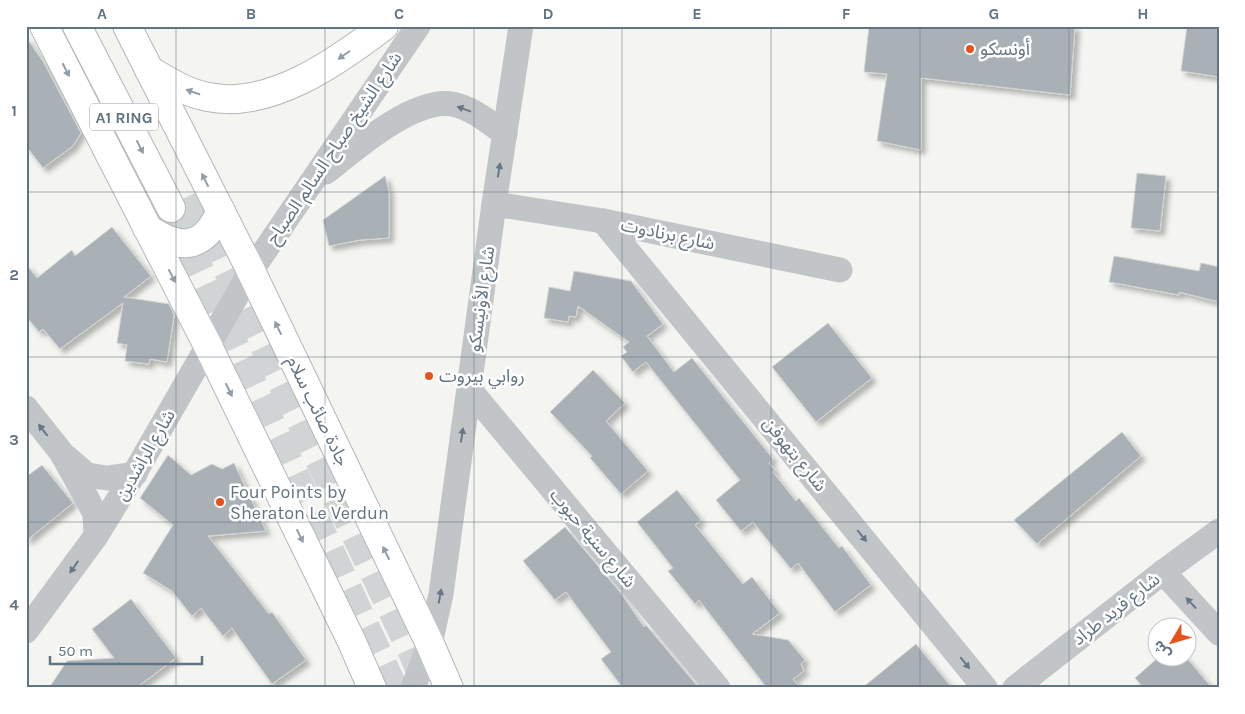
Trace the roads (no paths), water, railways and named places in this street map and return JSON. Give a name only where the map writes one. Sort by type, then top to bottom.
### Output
[{"type":"main road","points":[[44,26],[208,346],[352,642],[372,688]]},
{"type":"main road","name":"A1 RING","points":[[77,26],[181,201],[108,26]]},
{"type":"main road","name":"جادة صائب سلام","points":[[127,26],[221,211],[430,644],[449,688]]},
{"type":"main road","points":[[149,70],[176,86],[209,98],[249,97],[288,86],[309,76],[335,61],[371,31]]},
{"type":"main road","points":[[148,228],[169,240],[181,243],[191,242],[200,239],[208,233],[221,211]]},
{"type":"street","name":"شارع الشيخ صباح السالم الصباح","points":[[250,271],[418,26]]},
{"type":"street","name":"شارع الأونيسكو","points":[[413,688],[430,644],[440,594],[494,204],[521,26]]},
{"type":"street","points":[[306,188],[373,136],[414,111],[431,105],[452,104],[470,110],[506,134]]},
{"type":"street","name":"شارع برنادوت","points":[[494,204],[603,221],[840,270]]},
{"type":"street","name":"شارع بتهوفن","points":[[603,221],[985,688]]},
{"type":"street","name":"شارع الراشدين","points":[[26,631],[96,536],[135,474],[250,271]]},
{"type":"street","name":"شارع سنية حبوب","points":[[469,389],[718,688]]},
{"type":"street","points":[[26,408],[60,452],[95,514],[96,536]]},
{"type":"street","points":[[60,452],[87,475],[107,478],[135,474]]},
{"type":"street","name":"شارع فريد طراد","points":[[1015,688],[1163,572],[1219,531]]},
{"type":"street","points":[[1163,572],[1219,633]]},
{"type":"tunnel","points":[[191,195],[412,652],[427,688]]},
{"type":"tunnel","points":[[171,208],[394,688]]},
{"type":"place","name":"أونسكو","points":[[970,49]]},
{"type":"place","name":"روابي بيروت","points":[[429,376]]},
{"type":"place","name":"Four Points by Sheraton Le Verdun","points":[[220,502]]}]
